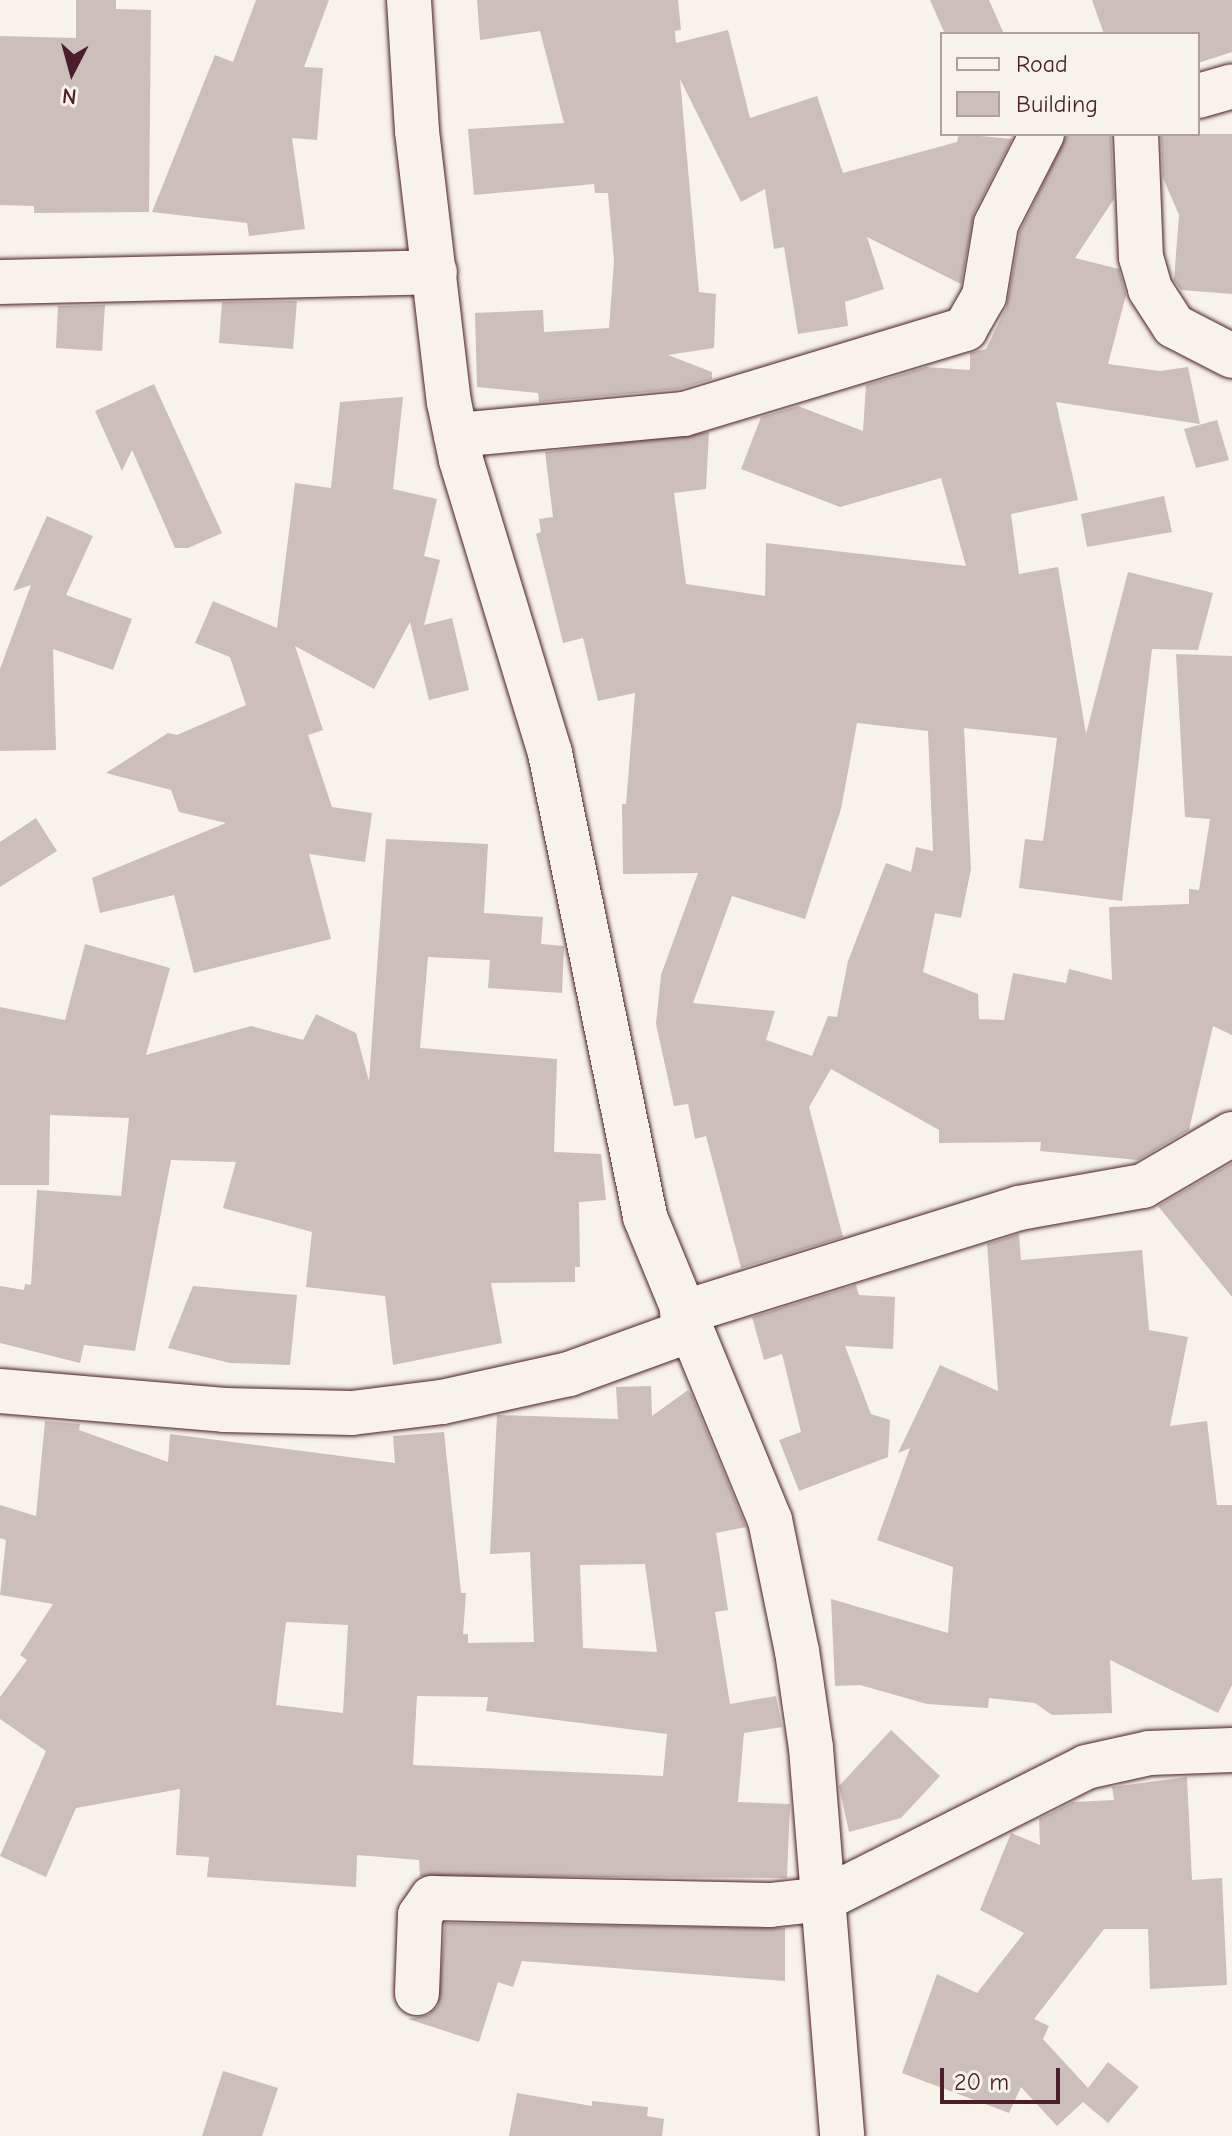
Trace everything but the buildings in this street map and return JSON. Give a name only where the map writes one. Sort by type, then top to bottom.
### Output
[{"type":"street","points":[[409,0],[417,131],[456,435],[550,753],[645,1217],[685,1322],[770,1520],[811,1748],[842,2136]]},
{"type":"street","points":[[1200,95],[1232,86]]},
{"type":"street","points":[[456,435],[684,414],[965,329],[984,296],[996,224],[1041,136]]},
{"type":"street","points":[[1136,136],[1141,257],[1150,289],[1174,326],[1232,356]]},
{"type":"street","points":[[0,282],[435,272]]},
{"type":"street","points":[[0,1391],[224,1410],[352,1413],[442,1402],[569,1374],[685,1322],[1019,1208],[1143,1186],[1232,1134]]},
{"type":"street","points":[[417,1993],[420,1915],[432,1898],[770,1905],[824,1899],[1086,1767],[1149,1753],[1232,1750]]}]
